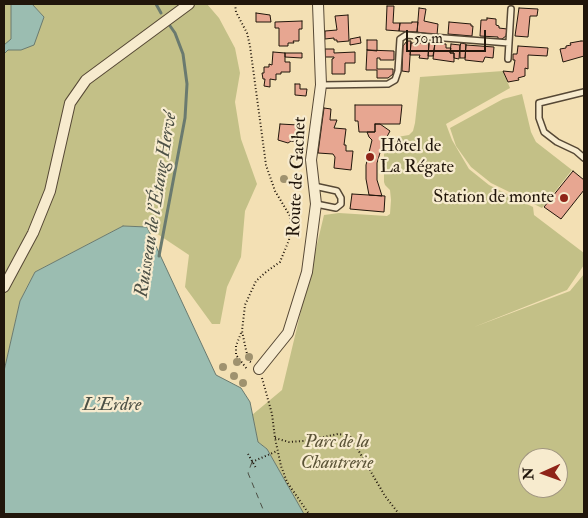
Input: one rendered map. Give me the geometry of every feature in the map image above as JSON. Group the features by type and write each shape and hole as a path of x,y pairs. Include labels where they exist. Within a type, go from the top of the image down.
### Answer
{"street":[{"path":"4,287 32,233 50,191 70,103 86,80 189,4"},
{"name":"Route de Gachet","path":"259,369 288,333 307,272 316,204 311,160 321,85 318,4"}],"lane":[{"path":"508,59 511,9"},
{"path":"321,85 388,84 395,80 398,71 400,39 406,35 509,43"},
{"path":"584,92 539,103 539,118 544,132 584,158"},
{"path":"314,186 337,191 342,201 336,208 316,204"}],"path":[{"path":"235,4 236,12 247,33 250,46 266,165 275,191 290,216 291,225 289,240 280,262 256,281 245,305 242,331 236,346 236,356 247,369"},
{"path":"242,331 249,361 259,369 267,392 274,438 287,482 309,514"},
{"path":"274,438 289,442 338,434 350,436 385,496 399,514"},
{"path":"252,462 277,450"},
{"path":"248,454 256,468"}],"green space":[{"path":"4,4 11,4 11,40 4,45"},
{"path":"32,4 207,4 219,18 235,48 240,73 235,102 241,139 257,184 245,211 241,257 227,287 220,324 212,324 185,287 189,255 147,227 123,226 35,272 20,301 4,371 4,54 8,50 21,50 44,17"},
{"name":"Parc de la Chantrerie","path":"503,71 510,88 446,124 452,140 469,169 489,185 533,207 534,215 584,253 584,265 567,290 474,327 570,291 584,274 584,514 304,514 267,449 258,442 252,415 282,390 324,215 339,213 387,216 390,214 390,190 384,182 384,154 390,145 391,138 409,135 413,131 420,77"},
{"path":"522,94 531,132 536,142 572,170 542,208 491,183 471,167 456,146 450,128 503,99"}],"water":[{"path":"11,4 32,4 44,17 34,45 21,50 8,50 4,54 4,45 11,39"},
{"name":"L'Erdre","path":"123,226 147,227 216,375 241,388 250,402 258,442 267,449 304,514 4,514 4,371 20,301 35,272"}],"building":[{"path":"387,6 394,6 393,23 400,23 399,31 386,30"},
{"path":"419,8 426,9 424,21 438,24 437,35 417,32"},
{"path":"519,8 538,9 537,16 530,16 528,37 515,36"},
{"path":"256,13 270,15 271,22 256,22"},
{"path":"348,15 349,41 337,42 334,38 325,39 325,31 337,30 335,16"},
{"path":"487,18 496,19 496,25 499,28 507,29 506,36 498,39 498,37 480,36 481,20 487,20"},
{"path":"302,21 302,29 299,29 299,41 288,43 288,46 279,46 279,28 275,28 275,22"},
{"path":"418,22 417,32 399,31 400,23"},
{"path":"449,22 471,24 473,26 472,36 448,34"},
{"path":"360,37 361,43 350,45 350,39"},
{"path":"367,40 377,40 377,51 367,50"},
{"path":"407,41 411,41 409,72 402,71 403,46"},
{"path":"584,41 584,56 563,62 560,49 571,45 570,43"},
{"path":"411,43 429,43 428,59 419,58 420,55 410,55"},
{"path":"429,43 435,43 433,56 428,56"},
{"path":"435,43 446,44 446,48 451,48 450,53 454,53 454,62 433,59"},
{"path":"461,43 466,44 465,58 460,58"},
{"path":"451,44 460,45 459,59 454,58 454,53 450,53"},
{"path":"466,45 494,47 493,58 485,57 483,62 465,60"},
{"path":"518,46 548,48 547,56 528,55 528,69 525,68 525,76 518,78 519,80 508,82 503,71 513,72 515,60 513,60 513,54 517,54"},
{"path":"325,49 334,49 334,53 355,52 355,63 345,63 345,74 332,74 332,59 334,57 325,57"},
{"path":"367,50 394,51 394,60 380,60 380,58 377,58 377,69 393,69 393,74 388,78 377,78 377,70 366,70"},
{"path":"273,52 285,53 285,62 290,62 290,72 276,74 276,80 270,79 270,87 264,86 265,79 263,79 262,73 264,73 264,67 269,67 269,64 272,65"},
{"path":"285,53 302,53 302,58 285,57"},
{"path":"295,84 300,84 300,89 307,89 306,96 295,95"},
{"path":"355,105 402,105 400,124 375,124 375,132 359,132 358,121 355,121"},
{"path":"324,108 331,109 330,120 337,120 334,128 346,129 344,145 346,145 346,151 353,151 351,170 334,168 335,157 333,154 318,153"},
{"path":"280,124 298,125 297,142 291,141 288,143 278,140"},
{"path":"375,124 380,124 390,131 382,146 377,163 377,180 382,196 369,195 366,179 366,165 372,140 367,132 375,132"},
{"name":"Station de monte","path":"573,171 584,180 584,190 561,219 544,207"},
{"path":"352,194 385,196 384,212 350,209"}],"waterway":[{"name":"Ruisseau de l'Étang Hervé","path":"156,4 161,13"},
{"name":"Ruisseau de l'Étang Hervé","path":"159,256 185,118 187,84 183,54 175,33 168,23"}],"ferry route":[{"path":"252,462 248,473 265,514"}],"place":[{"name":"Hôtel de La Régate","path":"370,157"},
{"name":"Station de monte","path":"564,198"}]}
